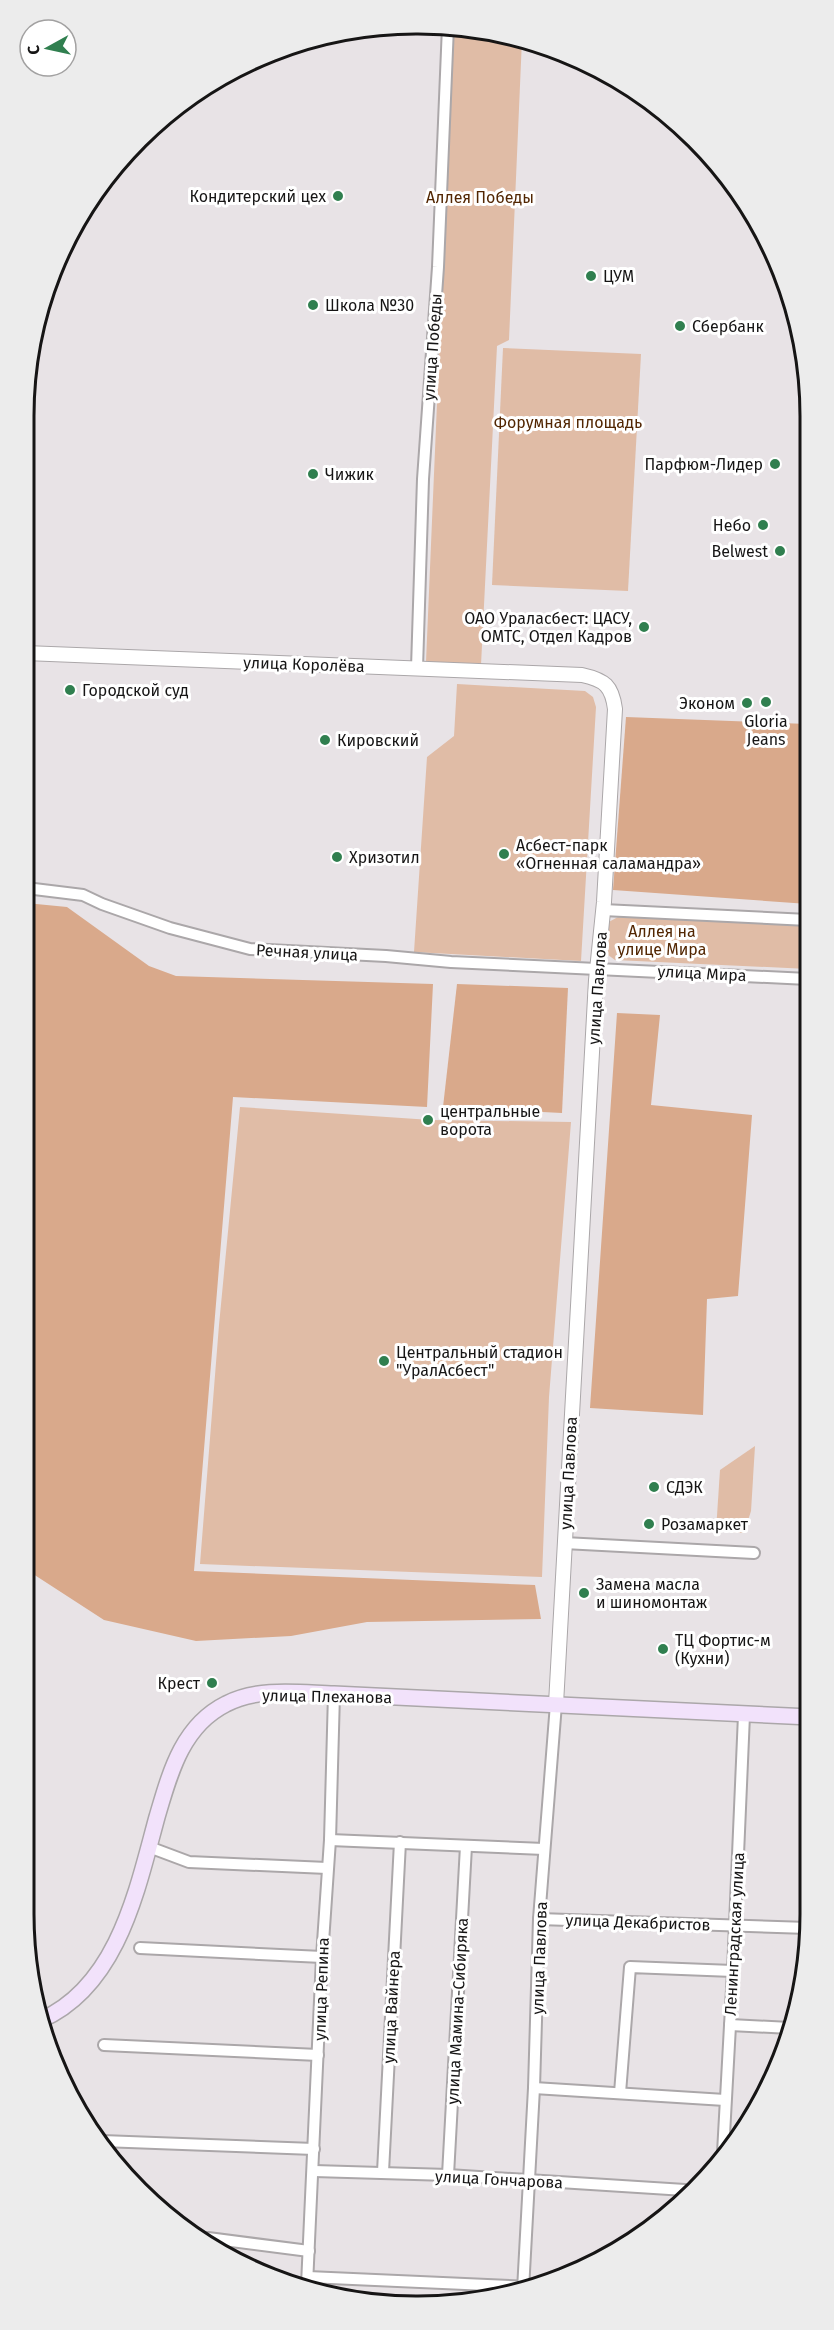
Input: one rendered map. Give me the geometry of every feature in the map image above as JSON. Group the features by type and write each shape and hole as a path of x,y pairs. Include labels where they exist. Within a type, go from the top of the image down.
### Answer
{"main road":[{"name":"улица Плеханова","path":"49,2015 71,2002 98,1973 115,1945 124,1924 177,1755 196,1727 213,1711 228,1702 261,1694 334,1694 800,1717"}],"street":[{"name":"улица Победы","path":"417,668 423,478 438,267 448,36"},
{"name":"улица Королёва","path":"34,653 582,675"},
{"name":"улица Павлова","path":"526,2279 539,1919 556,1704 597,968 603,910 615,709 613,694 606,684 597,678 582,675"},
{"name":"Речная улица","path":"34,889 83,895 170,928 250,949 380,955 451,962 597,968"},
{"path":"603,910 800,920"},
{"name":"улица Мира","path":"597,968 800,979"},
{"path":"564,1543 753,1553"},
{"name":"улица Репина","path":"308,2279 322,1957 330,1840 334,1694"},
{"name":"Ленинградская улица","path":"723,2141 744,1715"},
{"path":"330,1840 544,1849"},
{"name":"улица Вайнера","path":"382,2172 400,1842"},
{"name":"улица Мамина-Сибиряка","path":"448,2175 466,1846"},
{"path":"149,1847 173,1858 189,1862 327,1868"},
{"name":"улица Декабристов","path":"539,1919 799,1928"},
{"path":"140,1948 322,1957"},
{"path":"620,2093 630,1966 733,1971"},
{"path":"730,2025 781,2028"},
{"path":"104,2045 318,2055"},
{"path":"534,2088 725,2100"},
{"path":"110,2141 314,2149"},
{"name":"улица Гончарова","path":"314,2171 448,2175 680,2190"},
{"path":"218,2239 309,2251"},
{"path":"315,2281 496,2287"}],"green space":[{"name":"Аллея Победы","path":"453,36 492,42 522,50 509,340 497,346 481,665 426,662"},
{"name":"Форумная площадь","path":"503,348 641,354 628,591 492,585"},
{"name":"Асбест-парк «Огненная саламандра»","path":"457,684 585,691 593,697 596,707 581,961 414,952 427,757 454,736"},
{"name":"Аллея на улице Мира","path":"618,917 800,926 800,969 615,960 604,952 605,924"},
{"name":"Центральный стадион \"УралАсбест\"","path":"240,1107 431,1120 571,1122 549,1397 542,1577 200,1564 219,1325"},
{"path":"755,1446 751,1511 744,1533 716,1531 720,1470"}],"shaded area":[{"path":"626,717 800,724 800,903 613,890"},
{"path":"34,904 67,907 149,966 176,976 433,984 427,1107 233,1097 194,1571 535,1585 541,1619 367,1622 291,1636 196,1641 104,1620 34,1575"},
{"path":"457,984 568,988 562,1113 443,1107"},
{"path":"617,1013 660,1015 651,1105 752,1115 738,1296 707,1299 703,1415 590,1408"}],"place":[{"name":"Кондитерский цех","path":"338,196"},
{"name":"ЦУМ","path":"591,276"},
{"name":"Школа №30","path":"313,305"},
{"name":"Сбербанк","path":"680,326"},
{"name":"Парфюм-Лидер","path":"775,464"},
{"name":"Чижик","path":"313,474"},
{"name":"Небо","path":"763,525"},
{"name":"Belwest","path":"780,551"},
{"name":"ОАО Ураласбест: ЦАСУ, ОМТС, Отдел Кадров","path":"644,627"},
{"name":"Городской суд","path":"70,690"},
{"name":"Gloria Jeans","path":"766,702"},
{"name":"Эконом","path":"747,703"},
{"name":"Кировский","path":"325,740"},
{"name":"Асбест-парк «Огненная саламандра»","path":"504,854"},
{"name":"Хризотил","path":"337,857"},
{"name":"центральные ворота","path":"428,1120"},
{"name":"Центральный стадион \"УралАсбест\"","path":"384,1361"},
{"name":"СДЭК","path":"654,1487"},
{"name":"Розамаркет","path":"649,1524"},
{"name":"Замена масла и шиномонтаж","path":"584,1593"},
{"name":"ТЦ Фортис-м (Кухни)","path":"663,1649"},
{"name":"Крест","path":"212,1683"}]}
